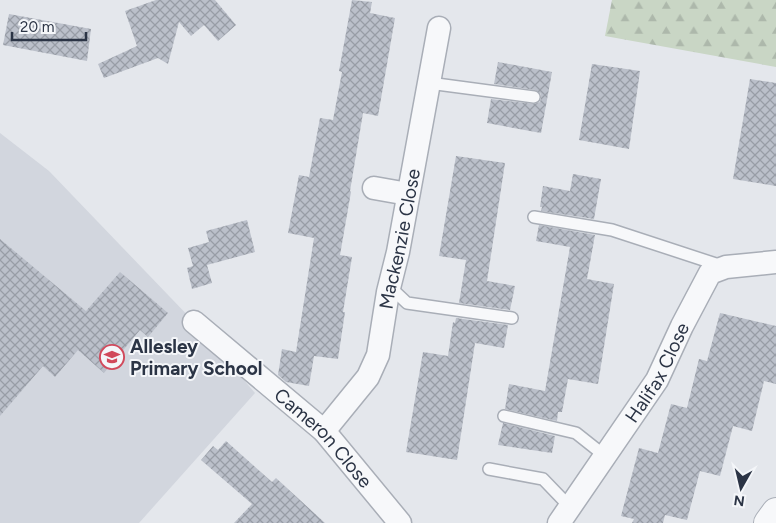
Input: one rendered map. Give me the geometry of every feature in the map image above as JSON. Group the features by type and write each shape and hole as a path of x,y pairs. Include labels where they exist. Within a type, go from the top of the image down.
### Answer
{"street":[{"name":"Mackenzie Close","path":"324,431 368,377 378,355 389,286 398,252 439,28"},
{"path":"374,188 408,194"},
{"name":"Halifax Close","path":"564,515 657,380 710,273 726,267 776,262"},
{"name":"Cameron Close","path":"194,322 324,431 400,523"},
{"path":"768,523 776,512"}],"lane":[{"path":"429,83 534,97"},
{"path":"534,217 612,230 726,267"},
{"path":"389,286 407,303 512,318"},
{"path":"504,416 576,433 606,456"},
{"path":"488,469 543,479 564,515"}],"shaded area":[{"name":"Allesley Primary School","path":"0,133 49,171 194,322 255,393 139,523 0,523"}],"green space":[{"path":"612,0 776,0 776,67 605,36"}],"building":[{"path":"156,0 215,0 236,25 218,41 204,25 191,36 179,22 168,64 158,58 104,78 98,64 137,46 125,11"},
{"path":"352,0 372,2 370,13 395,18 378,116 363,113 340,255 352,257 338,359 314,356 309,386 286,382 278,375 282,349 296,352 314,238 288,233 299,175 309,177 320,118 333,120 342,72 339,71"},
{"path":"9,14 91,29 87,61 3,45"},
{"path":"498,62 552,72 541,133 487,123 491,99 534,104 540,102 541,98 541,94 535,90 494,84"},
{"path":"592,64 640,71 629,149 579,140"},
{"path":"750,79 776,83 776,186 733,179"},
{"path":"456,156 505,163 487,281 515,286 510,310 459,303 466,260 439,256"},
{"path":"573,174 601,179 594,219 541,211 543,186 570,191"},
{"path":"247,220 255,252 207,265 212,283 192,289 187,268 193,266 188,248 209,242 206,231"},
{"path":"539,225 595,235 587,279 614,284 598,384 568,379 562,412 558,412 557,421 505,409 509,384 545,391 570,247 536,241"},
{"path":"0,239 86,311 120,272 168,313 148,337 140,330 104,373 78,350 55,377 43,366 0,416"},
{"path":"720,313 776,326 776,384 764,381 752,431 733,426 720,476 700,471 687,520 665,515 663,523 632,523 634,519 621,516 639,448 658,453 671,404 687,408 699,359 707,361"},
{"path":"456,318 508,325 504,348 475,343 457,460 406,452 423,352 448,356 453,322 455,323"},
{"path":"503,423 555,436 552,453 498,445"},
{"path":"226,441 272,482 276,478 325,523 234,523 252,504 201,460 213,446 218,450"}],"place":[{"name":"Allesley Primary School","path":"112,357"}]}
